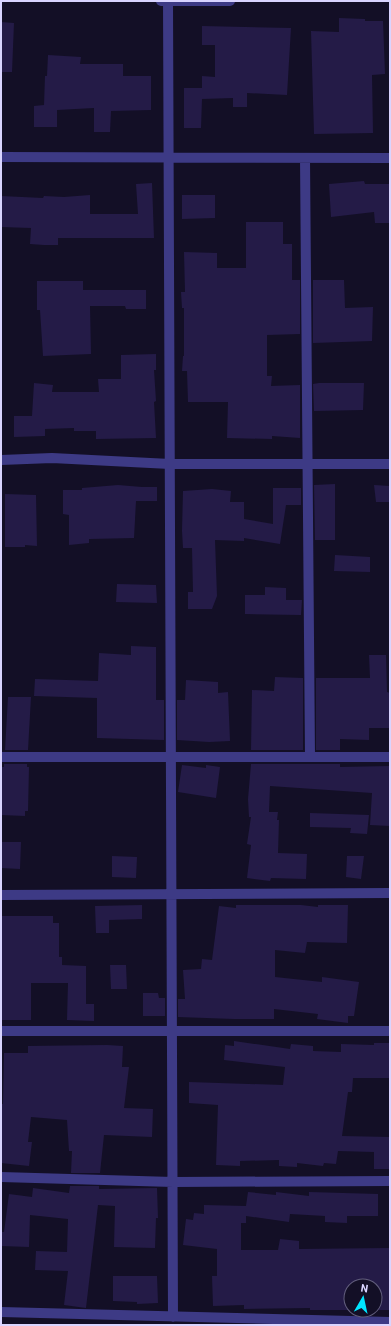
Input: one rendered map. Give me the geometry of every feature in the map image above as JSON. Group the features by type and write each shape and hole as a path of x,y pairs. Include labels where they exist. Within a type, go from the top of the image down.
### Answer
{"street":[{"path":"161,1 230,1"},
{"path":"168,1 173,1317"},
{"path":"1,157 390,158"},
{"path":"305,158 310,756"},
{"path":"1,460 52,458 170,464 390,464"},
{"path":"1,757 390,757"},
{"path":"1,895 390,893"},
{"path":"1,1031 390,1031"},
{"path":"1,1177 173,1182 390,1181"},
{"path":"1,1312 390,1322"}],"building":[{"path":"339,18 365,19 365,21 383,21 385,74 372,75 373,133 314,134 311,31 339,32"},
{"path":"1,22 14,23 12,72 1,72"},
{"path":"202,26 291,28 287,95 247,93 247,107 233,107 233,98 202,99 201,128 184,128 184,88 202,88 202,76 215,77 215,45 202,45"},
{"path":"48,55 81,57 80,64 123,64 123,76 151,76 151,110 111,111 110,132 94,132 94,108 57,110 57,127 34,127 34,106 44,105 45,76 47,76"},
{"path":"364,181 365,184 390,184 389,223 375,223 374,212 331,217 329,184"},
{"path":"152,183 154,238 58,238 58,245 30,244 31,228 1,227 1,196 43,198 44,196 64,197 90,195 90,214 138,214 136,184"},
{"path":"182,195 215,195 215,218 182,219"},
{"path":"246,222 283,222 283,244 292,244 292,280 300,280 300,334 267,335 267,376 272,376 271,386 300,385 300,438 272,436 272,439 227,438 228,402 188,402 187,371 182,371 184,356 184,308 182,308 181,292 185,292 184,252 217,253 217,268 246,268"},
{"path":"313,280 344,280 345,308 373,307 372,341 313,343"},
{"path":"37,281 83,281 83,290 146,290 146,309 126,309 125,306 90,306 91,354 43,356 40,310 37,310"},
{"path":"156,354 156,370 154,370 156,401 154,402 156,438 96,439 96,431 74,431 74,428 45,429 45,436 14,437 14,416 32,416 34,383 53,385 52,392 99,392 98,379 121,379 121,355"},
{"path":"364,383 363,410 314,411 313,384"},
{"path":"335,484 335,540 315,540 314,485"},
{"path":"118,485 157,487 157,501 136,501 134,538 89,539 89,543 69,545 69,515 63,514 63,490 82,490 82,488"},
{"path":"374,485 390,486 390,502 376,502"},
{"path":"273,488 301,488 301,505 286,505 280,544 244,538 244,541 215,540 217,596 212,609 188,609 188,592 193,592 192,548 183,548 183,491 212,489 231,491 230,502 244,502 244,519 273,524"},
{"path":"5,494 36,495 37,546 25,545 25,547 5,547"},
{"path":"335,555 370,557 370,572 334,571"},
{"path":"117,584 156,585 157,603 116,602"},
{"path":"265,587 286,588 286,600 302,600 301,615 245,614 245,595 265,595"},
{"path":"131,646 156,647 156,700 164,700 164,740 97,738 97,698 34,696 35,679 98,681 99,653 131,655"},
{"path":"369,655 386,655 387,692 390,693 390,728 369,728 369,740 340,739 340,750 316,750 316,678 370,678"},
{"path":"275,677 303,678 303,750 251,750 252,690 274,691"},
{"path":"186,680 218,682 218,693 228,692 230,741 209,742 177,740 177,700 185,700"},
{"path":"8,697 31,697 28,750 5,750"},
{"path":"4,764 27,764 27,767 29,767 28,811 25,811 25,816 1,815 1,767 4,767"},
{"path":"251,764 340,764 340,767 390,766 390,826 370,825 372,793 270,786 269,812 278,812 277,820 279,820 278,853 307,854 306,879 271,878 270,881 247,878 251,845 247,844 251,817 249,817 248,799"},
{"path":"182,765 206,768 206,765 220,767 216,798 178,792"},
{"path":"310,813 369,815 367,834 350,833 351,828 310,827"},
{"path":"1,842 21,842 20,869 1,868"},
{"path":"112,856 137,857 136,878 112,877"},
{"path":"347,856 364,856 361,879 346,877"},
{"path":"142,905 142,919 109,920 109,933 96,933 95,906"},
{"path":"236,905 301,905 318,907 318,905 348,905 347,943 307,942 305,953 275,950 275,977 322,982 322,977 359,982 354,1016 348,1016 348,1023 317,1019 318,1014 274,1009 274,1019 178,1017 178,999 185,999 183,970 201,969 202,959 212,960 219,906 236,908"},
{"path":"1,916 53,916 53,923 59,923 59,957 62,957 62,965 86,966 86,1004 94,1004 94,1021 67,1020 68,983 31,983 31,1020 1,1020"},
{"path":"110,965 126,965 127,989 111,989"},
{"path":"143,993 158,993 159,998 165,998 165,1016 143,1016"},
{"path":"234,1041 290,1049 291,1044 313,1046 313,1051 341,1052 341,1044 374,1045 374,1043 390,1043 390,1078 353,1078 352,1092 348,1092 342,1136 390,1137 390,1169 374,1169 374,1152 338,1151 336,1164 324,1163 323,1166 297,1163 297,1167 279,1166 279,1160 240,1161 240,1166 216,1165 218,1105 189,1103 189,1082 283,1085 285,1067 224,1060 225,1045 234,1046"},
{"path":"28,1046 123,1046 122,1067 129,1067 124,1108 153,1109 152,1137 104,1135 100,1173 71,1173 72,1151 69,1151 67,1120 31,1117 28,1142 32,1142 29,1166 1,1163 1,1104 3,1104 4,1053 28,1053"},
{"path":"70,1186 99,1186 99,1189 157,1188 158,1218 156,1218 155,1248 114,1247 115,1206 98,1205 86,1308 64,1305 68,1271 35,1270 36,1251 67,1252 68,1219 30,1215 29,1247 1,1246 1,1232 4,1232 9,1194 32,1197 33,1188 69,1193"},
{"path":"248,1192 276,1195 276,1192 309,1196 309,1192 378,1194 378,1216 347,1216 347,1223 325,1222 325,1216 290,1214 289,1222 246,1216 246,1223 241,1223 241,1250 278,1250 280,1239 299,1241 299,1249 390,1248 390,1310 383,1310 383,1278 343,1278 343,1310 310,1310 310,1308 244,1309 244,1305 213,1306 212,1276 217,1276 217,1249 183,1245 186,1219 193,1220 194,1213 204,1214 204,1205 246,1206"},
{"path":"113,1276 157,1276 158,1303 137,1304 137,1302 113,1301"}]}
